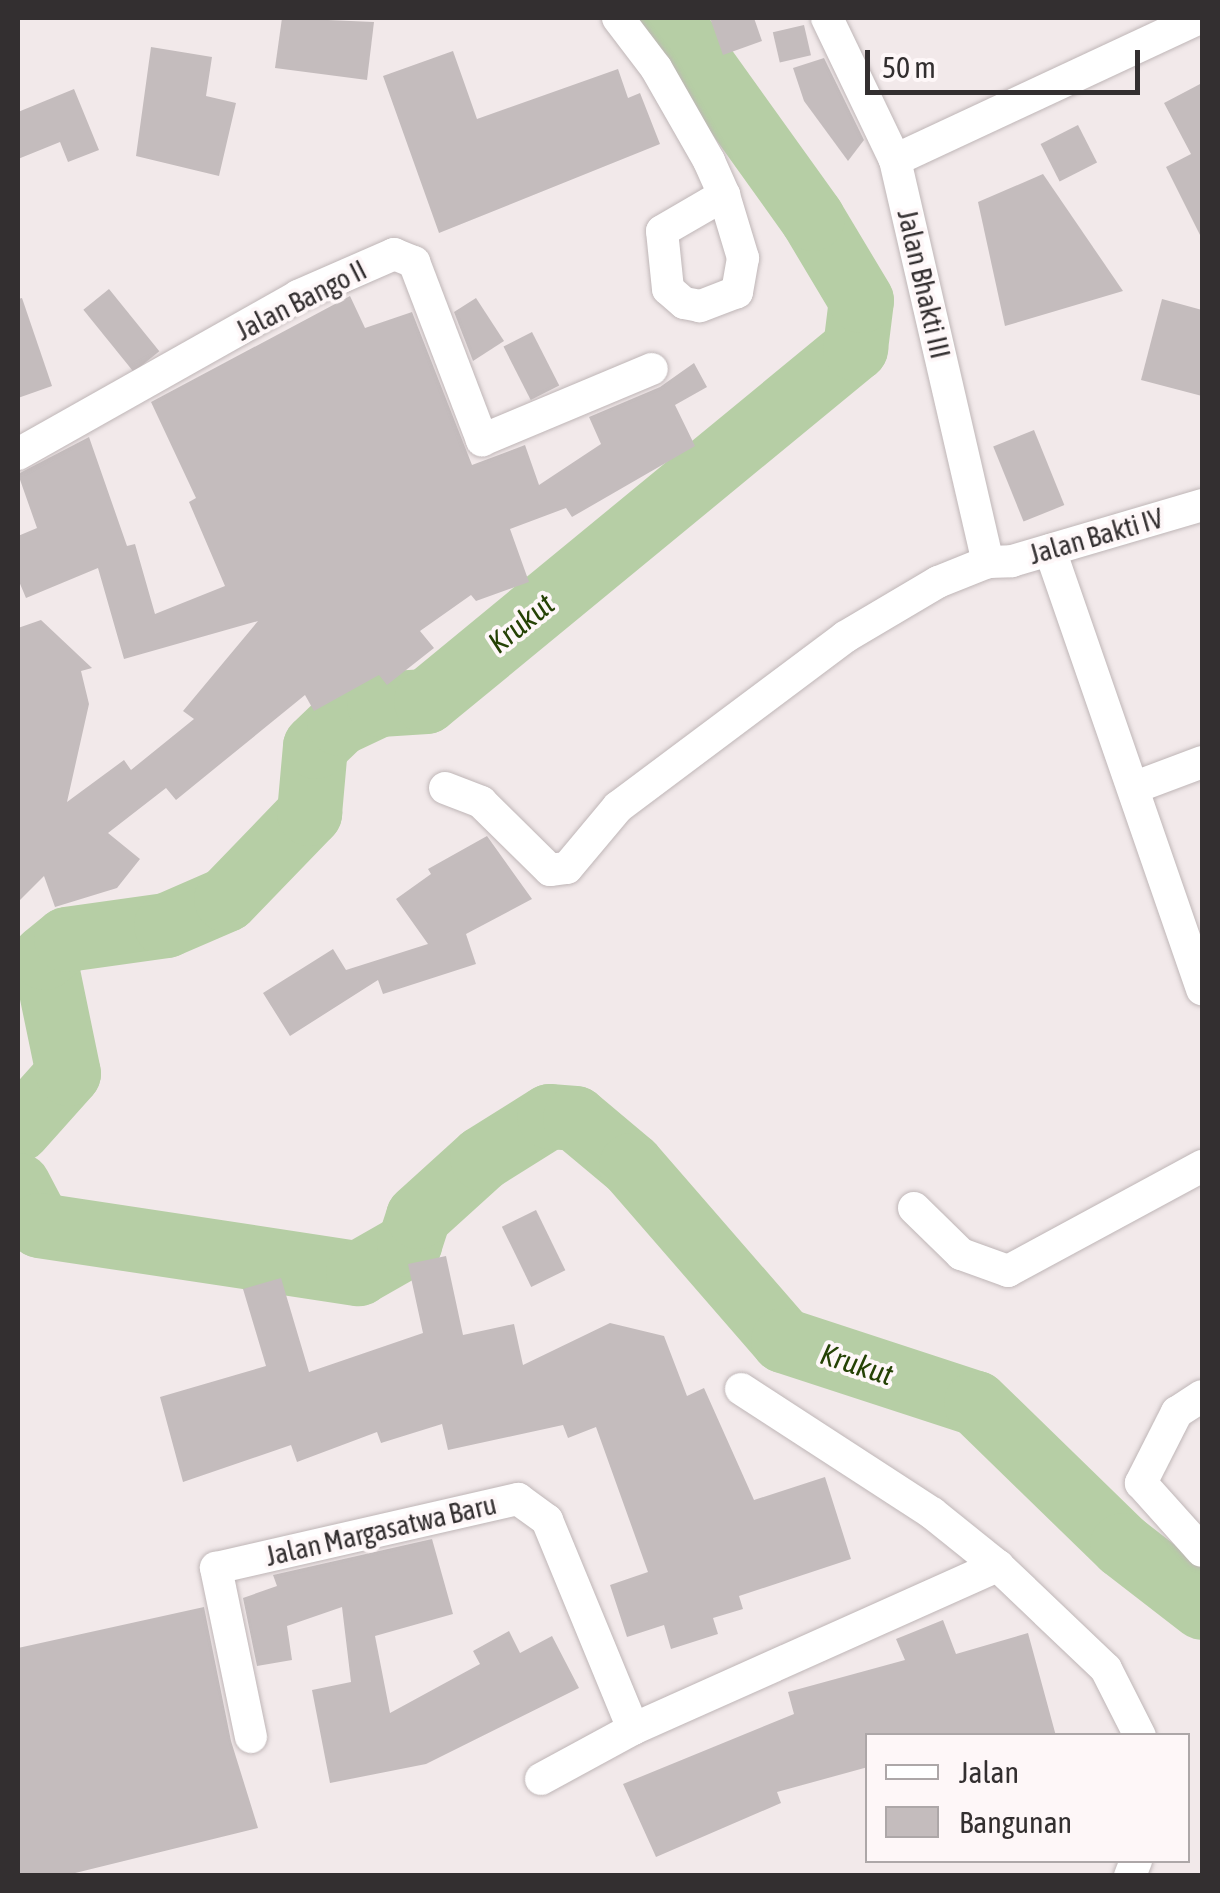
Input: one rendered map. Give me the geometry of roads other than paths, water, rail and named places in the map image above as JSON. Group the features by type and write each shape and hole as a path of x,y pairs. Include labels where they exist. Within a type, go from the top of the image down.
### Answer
{"street":[{"path":"618,18 656,68 724,195"},
{"name":"Jalan Bhakti III","path":"827,18 895,160 988,562"},
{"path":"895,160 1200,18"},
{"name":"Jalan Bango II","path":"18,454 298,296 394,254 414,262 482,440 652,368"},
{"name":"Jalan Bakti IV","path":"445,788 481,802 550,870 567,868 618,808 845,637 938,582 988,562 1050,550 1202,505"},
{"path":"1050,550 1202,989"},
{"path":"1133,788 1202,762"},
{"path":"914,1208 962,1254 1008,1271 1202,1166"},
{"path":"741,1389 932,1514 998,1566 1106,1669 1138,1733"},
{"path":"1202,1396 1177,1412 1141,1483 1202,1551"},
{"name":"Jalan Margasatwa Baru","path":"251,1738 216,1568 518,1499 547,1520 633,1728"},
{"path":"541,1779 633,1728 998,1566"}],"waterway":[{"name":"Krukut","path":"18,1129 68,1073 44,957 66,939 166,925 226,899 309,813 315,746 339,723 379,704 426,701 855,348 861,300 812,218 669,18"},
{"name":"Krukut","path":"18,1185 39,1225 358,1273 409,1244 418,1216 482,1158 549,1116 575,1118 631,1165 783,1340 976,1403 1122,1545 1202,1607"}]}
